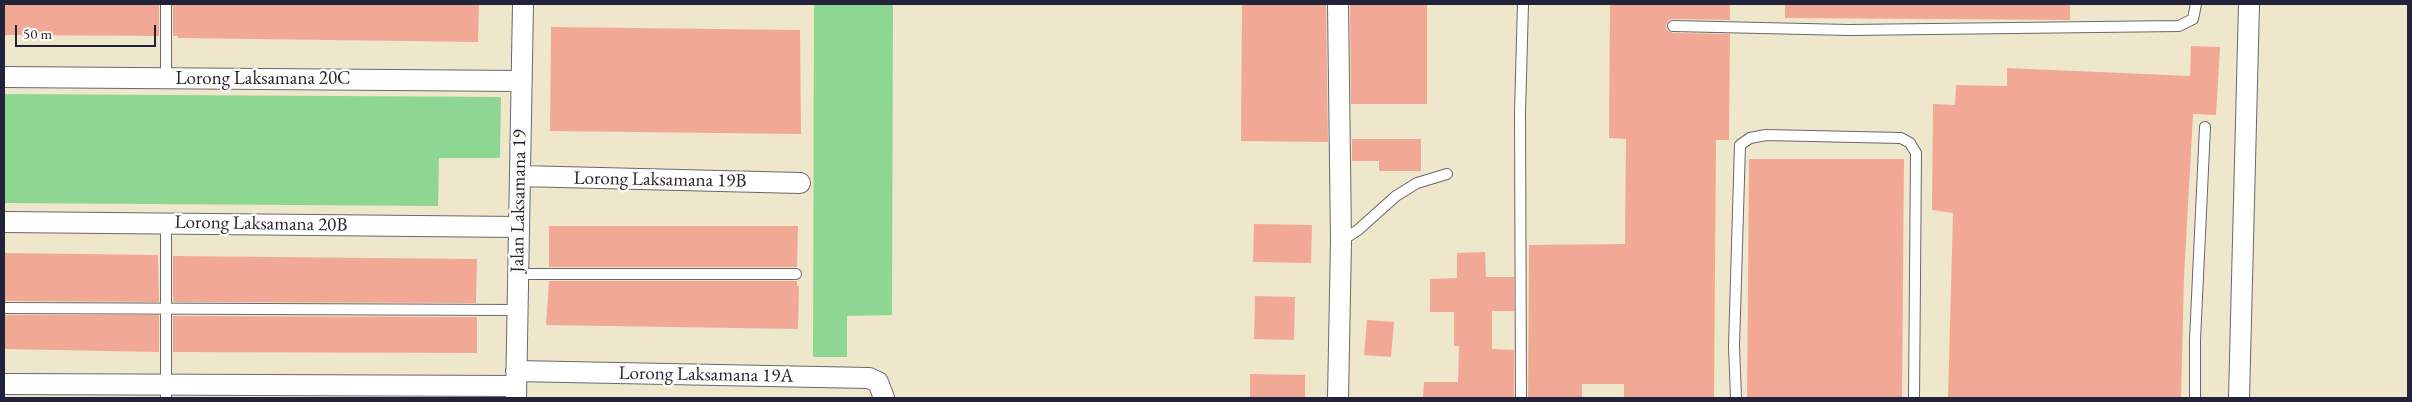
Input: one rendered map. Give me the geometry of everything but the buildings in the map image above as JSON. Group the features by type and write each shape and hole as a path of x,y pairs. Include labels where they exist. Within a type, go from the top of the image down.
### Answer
{"street":[{"name":"Jalan Laksamana 19","path":"516,385 523,4"},
{"path":"1338,4 1341,241 1338,398"},
{"path":"2239,398 2249,4"},
{"name":"Lorong Laksamana 20C","path":"4,77 522,81"},
{"name":"Lorong Laksamana 19B","path":"520,176 800,183"},
{"name":"Lorong Laksamana 20B","path":"4,222 519,227"},
{"name":"Lorong Laksamana 19A","path":"4,384 166,392 869,378 878,382 884,398"}],"lane":[{"path":"166,4 166,78"},
{"path":"1521,398 1520,112 1523,4"},
{"path":"1673,26 1849,30 2179,26 2194,19 2196,4"},
{"path":"2195,398 2195,340 2205,127"},
{"path":"1736,398 1734,346 1740,144 1750,138 1766,135 1901,138 1910,143 1916,153 1914,398"},
{"path":"1341,241 1358,230 1396,196 1416,183 1447,174"},
{"path":"166,223 166,392"},
{"path":"518,274 796,274"},
{"path":"4,308 518,310"}],"green space":[{"path":"893,4 892,315 847,316 847,357 813,357 814,5"},
{"path":"4,94 501,97 500,158 439,158 438,206 4,203"}]}
